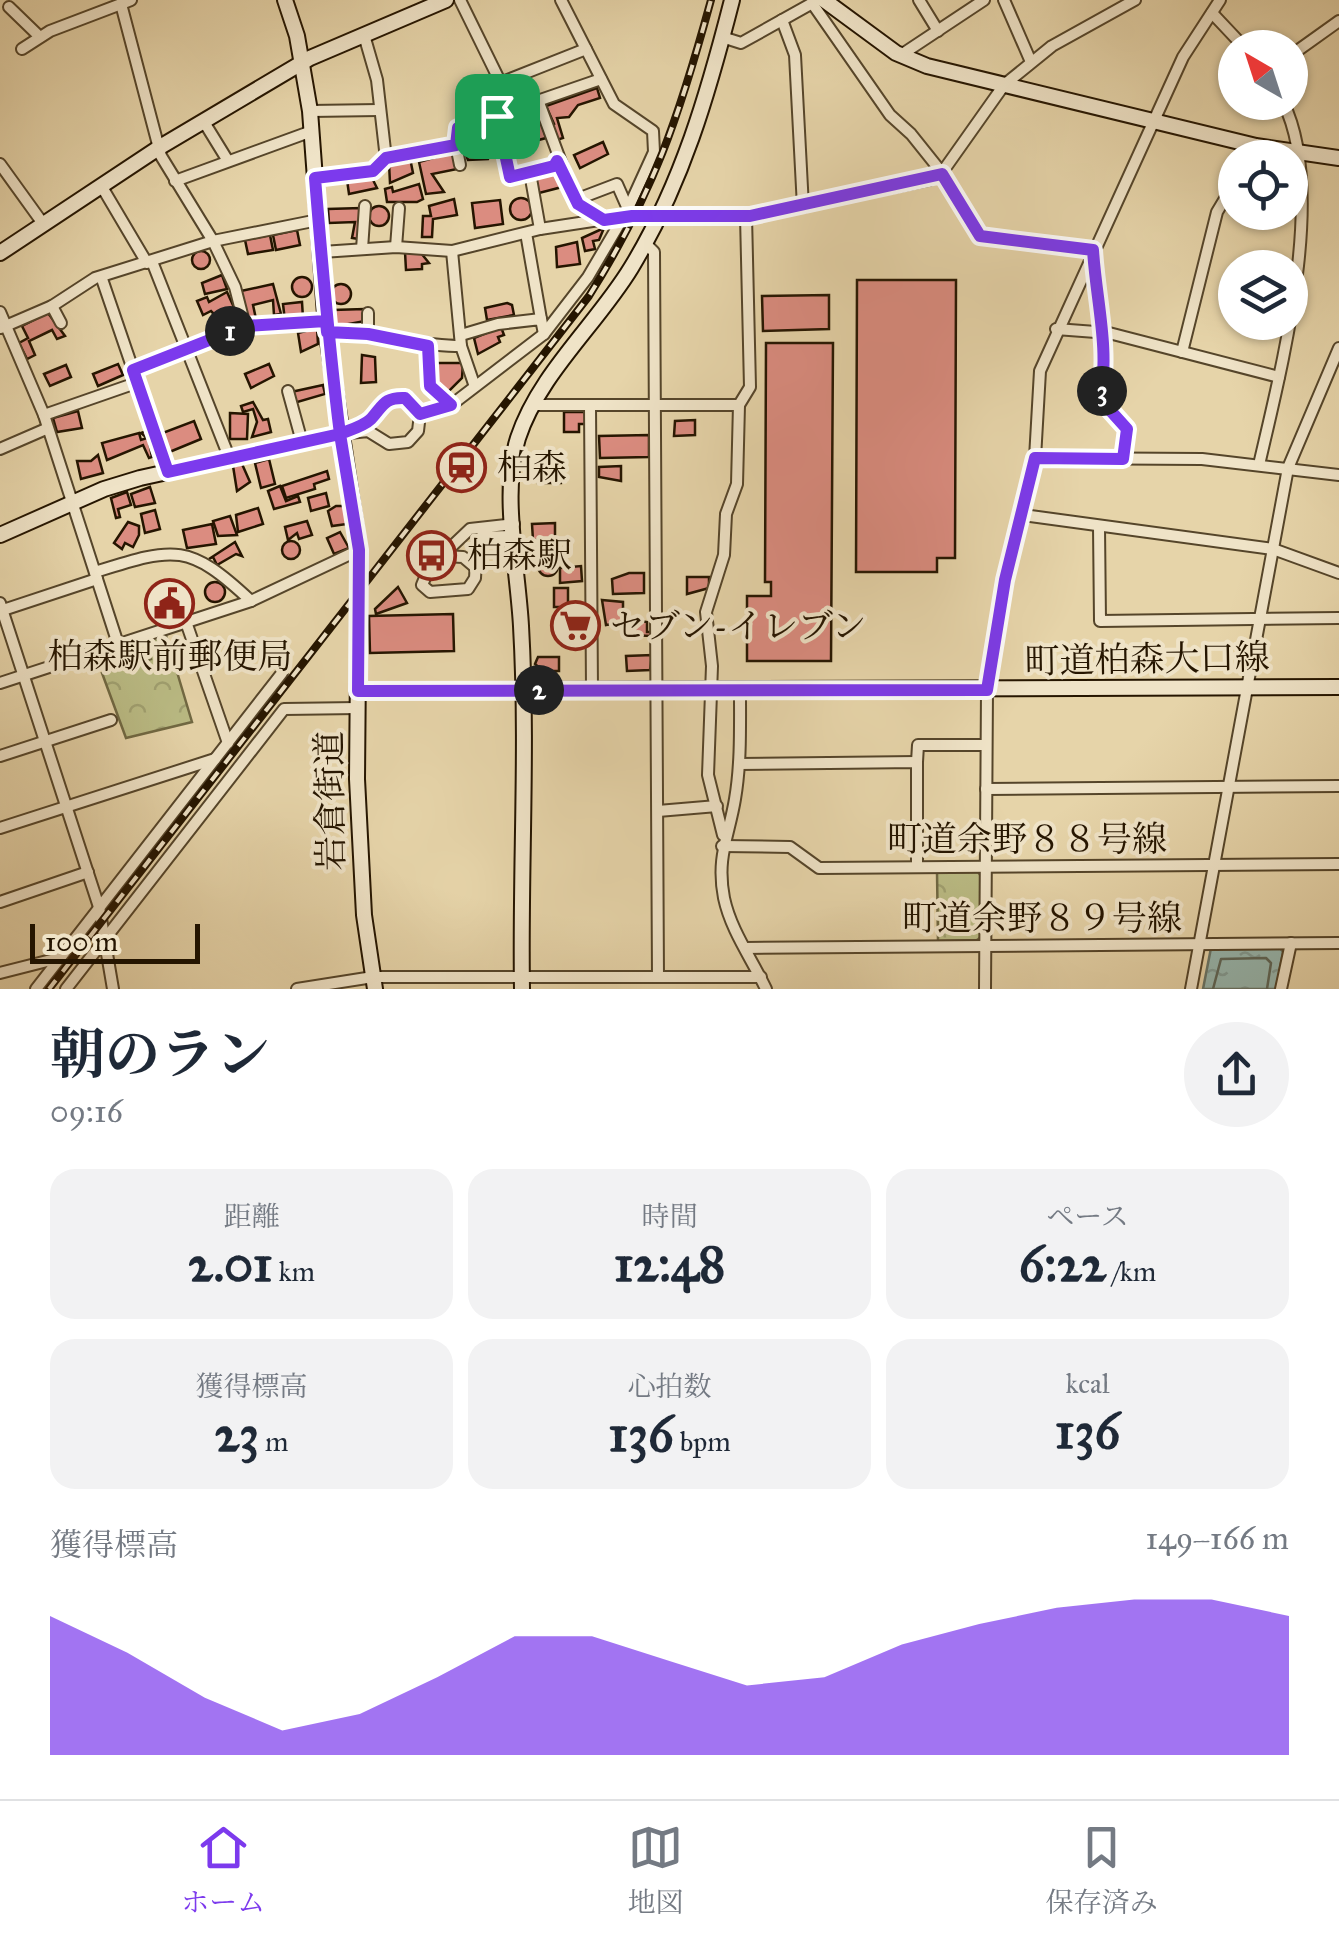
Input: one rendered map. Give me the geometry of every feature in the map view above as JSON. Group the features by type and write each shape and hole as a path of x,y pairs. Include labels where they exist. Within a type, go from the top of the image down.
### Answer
{"street":[{"path":"285,0 303,63 310,111 326,327 340,434"},
{"path":"0,253 160,147 303,63 424,5 446,0"},
{"path":"460,0 514,110"},
{"path":"420,414 451,405 544,334 588,277 626,213 657,139 650,127 614,104 560,0"},
{"path":"522,983 522,690 514,530 516,450 534,405 646,243 659,216 697,126 732,0"},
{"path":"919,0 938,31"},
{"path":"900,55 984,0"},
{"path":"1004,0 1031,62"},
{"path":"322,252 396,247 452,250 626,213 748,216 942,174 1004,85 1031,62 1135,0"},
{"path":"986,989 987,690 1005,580 1035,458 1040,371 1183,57 1220,0"},
{"path":"722,37 741,43 818,1"},
{"path":"818,1 900,55 1218,141"},
{"path":"818,1 890,115 912,134 942,174 980,236 1093,250"},
{"path":"22,49 40,37 126,2 160,147 175,180 214,241 235,287 245,326"},
{"path":"9,7 40,37"},
{"path":"1212,13 1229,30"},
{"path":"782,20 795,55 802,207"},
{"path":"1308,43 1339,21"},
{"path":"364,35 377,80 386,158"},
{"path":"500,83 586,49"},
{"path":"460,164 458,128 601,79"},
{"path":"538,100 557,161 575,200 604,220"},
{"path":"310,111 379,110"},
{"path":"497,116 510,177 554,166 557,161"},
{"path":"204,122 228,161"},
{"path":"175,180 312,131"},
{"path":"315,178 373,171 386,158 456,145"},
{"path":"1308,156 1339,158"},
{"path":"0,164 44,225"},
{"path":"530,173 540,229"},
{"path":"575,200 617,184 626,213"},
{"path":"102,187 150,263 229,458"},
{"path":"362,249 365,206"},
{"path":"396,247 400,208"},
{"path":"1182,352 1218,210"},
{"path":"748,216 750,387 740,405 737,484 726,514 724,555 706,612 713,691 708,775 723,840 724,897 766,989"},
{"path":"2,328 102,279 214,241 318,220"},
{"path":"1259,464 1291,321 1300,230"},
{"path":"526,232 544,334"},
{"path":"646,243 654,252 658,976"},
{"path":"452,250 461,341 474,384"},
{"path":"1093,250 1105,374 1100,399 1127,429 1123,459"},
{"path":"102,279 168,472"},
{"path":"52,306 61,323"},
{"path":"0,312 2,328 44,415 118,644"},
{"path":"368,313 368,334"},
{"path":"133,370 245,326 326,327 428,346 461,341 498,324 541,319"},
{"path":"1056,329 1102,334 1279,377"},
{"path":"428,346 430,386 451,405"},
{"path":"1191,989 1288,468 1339,348"},
{"path":"44,415 136,383"},
{"path":"288,391 302,442"},
{"path":"0,535 104,489 229,458 368,431 389,444 401,445 418,431 420,414 405,398 392,398 368,422 340,434"},
{"path":"534,405 740,405"},
{"path":"590,406 592,690"},
{"path":"0,449 46,429"},
{"name":"岩倉街道","path":"340,434 359,550 358,708 364,916 374,983"},
{"path":"1035,458 1259,464 1339,476"},
{"path":"1023,515 1273,549 1338,569"},
{"path":"1100,527 1100,621 1339,618"},
{"path":"470,529 514,530 481,537 477,542 476,569 468,589 430,592 422,579 470,529"},
{"path":"0,683 251,602 359,550"},
{"path":"112,989 99,908 1,608 177,552 202,560 251,602"},
{"path":"442,556 463,556 476,569"},
{"path":"186,622 228,743"},
{"path":"36,989 282,674"},
{"name":"町道柏森大口線","path":"522,690 1339,687"},
{"path":"358,691 522,690"},
{"path":"723,840 734,804 739,764 740,691"},
{"path":"66,989 284,709 358,708"},
{"path":"0,756 111,720"},
{"path":"916,867 918,745 986,745"},
{"path":"0,828 216,758"},
{"path":"739,764 916,762"},
{"path":"986,790 1339,786"},
{"path":"658,811 716,806"},
{"name":"町道余野８８号線","path":"723,840 790,847 819,868 1339,864"},
{"path":"0,902 88,872"},
{"name":"町道余野８９号線","path":"746,948 1339,942"},
{"path":"1282,989 1290,943"},
{"path":"0,973 60,958"},
{"path":"297,989 374,983 761,977"}],"green space":[{"path":"165,632 192,722 126,738 102,673 151,659 148,638"},
{"path":"937,872 978,872 981,876 981,937 977,940 938,941"}],"water":[{"path":"1211,948 1280,948 1283,952 1276,989 1203,989"}],"building":[{"path":"597,88 600,98 578,105 569,117 557,118 563,138 554,141 550,126 554,124 546,106"},
{"path":"524,121 541,121 546,138 512,147 507,130"},
{"path":"496,134 500,149 491,151 488,159 468,160 462,145"},
{"path":"603,142 608,154 580,168 574,155"},
{"path":"454,152 457,169 432,174 444,192 426,194 419,162"},
{"path":"410,158 413,173 390,183 389,163"},
{"path":"558,173 562,187 539,193 535,179"},
{"path":"371,176 377,188 349,194 347,180"},
{"path":"419,184 423,199 387,202 385,189 392,187 393,192"},
{"path":"521,198 529,201 529,217 521,220 513,217 510,209 513,201"},
{"path":"454,199 457,215 433,219 432,237 422,237 423,216 431,216 429,206"},
{"path":"500,200 503,224 475,228 472,203"},
{"path":"375,206 383,206 389,216 383,226 375,226 369,220 369,212"},
{"path":"361,208 359,239 352,238 355,222 329,223 328,209"},
{"path":"604,228 599,240 593,241 595,249 585,251 582,238"},
{"path":"297,230 300,245 276,250 273,235"},
{"path":"270,235 273,250 248,254 245,240"},
{"path":"577,242 580,264 557,267 556,247"},
{"path":"201,251 210,260 201,269 192,260"},
{"path":"405,252 421,253 429,263 422,264 422,269 406,270"},
{"path":"222,275 227,289 205,294 202,283"},
{"path":"302,277 312,287 302,297 292,287"},
{"path":"857,280 956,280 955,558 937,558 937,572 856,572"},
{"path":"273,284 281,314 274,315 273,300 253,305 256,319 247,320 241,291"},
{"path":"341,284 351,294 341,304 331,294"},
{"path":"227,292 237,314 221,321 211,311 203,315 197,301 207,297 209,302"},
{"path":"829,295 829,329 763,331 762,296"},
{"path":"302,302 303,318 285,321 283,304"},
{"path":"512,305 514,315 487,320 485,308"},
{"path":"364,309 365,321 333,327 333,310"},
{"path":"48,313 65,336 57,339 52,330 29,341 35,355 27,359 19,343 28,338 22,326"},
{"path":"501,327 504,335 498,337 500,342 478,354 474,338"},
{"path":"317,328 318,344 301,352 298,333"},
{"path":"766,343 833,343 831,661 747,661 747,596 771,596 771,582 765,582"},
{"path":"362,355 375,357 376,382 361,383"},
{"path":"437,363 463,363 462,378 447,393 437,382"},
{"path":"118,364 123,375 98,386 93,374"},
{"path":"269,364 274,376 251,388 245,374"},
{"path":"66,365 71,377 50,386 44,374"},
{"path":"323,385 325,394 294,403 291,392"},
{"path":"253,402 263,420 268,419 271,432 252,437 257,422 253,409 243,412 241,406"},
{"path":"78,411 82,428 57,432 53,418"},
{"path":"564,412 586,412 587,424 579,424 579,432 564,432"},
{"path":"230,413 248,414 247,439 230,439"},
{"path":"695,420 695,435 674,436 675,421"},
{"path":"194,421 201,439 167,453 160,434"},
{"path":"147,431 152,457 143,445 107,460 102,443 139,433 141,440 147,438 141,433"},
{"path":"649,435 649,457 600,458 599,436"},
{"path":"98,455 103,473 81,479 77,461 91,461"},
{"path":"269,459 275,484 261,488 255,463"},
{"path":"242,464 250,482 237,491 233,466"},
{"path":"621,466 621,481 599,477 599,467"},
{"path":"538,468 562,469 561,483 538,483"},
{"path":"327,471 329,479 314,484 315,489 286,498 282,486"},
{"path":"280,486 286,501 298,496 300,502 274,509 268,491"},
{"path":"150,487 155,503 135,507 131,494"},
{"path":"127,492 131,505 118,509 120,517 116,518 111,498"},
{"path":"326,493 329,506 311,511 308,498"},
{"path":"345,506 347,524 332,526 328,511"},
{"path":"258,508 263,524 238,532 236,515"},
{"path":"155,510 160,529 145,533 141,514"},
{"path":"230,516 237,535 218,536 213,521"},
{"path":"307,521 312,535 299,539 297,533 288,540 285,527"},
{"path":"128,522 139,526 139,535 133,547 125,543 122,549 114,543"},
{"path":"555,523 555,540 533,540 532,524"},
{"path":"212,524 216,544 187,548 183,530"},
{"path":"340,532 349,548 334,554 327,538"},
{"path":"291,541 298,543 298,557 291,559 284,557 282,550 284,543"},
{"path":"235,542 242,556 236,554 217,565 213,557 209,559"},
{"path":"548,556 558,566 548,576 538,566"},
{"path":"581,566 582,581 560,583 560,568"},
{"path":"644,573 644,593 613,594 612,579"},
{"path":"687,577 709,577 709,588 687,594"},
{"path":"215,582 225,592 215,602 205,592"},
{"path":"398,587 407,603 376,614 375,609"},
{"path":"554,588 568,588 568,607 554,607"},
{"path":"178,590 179,594 188,592 192,607 156,617 151,597"},
{"path":"602,600 623,602 623,622 606,625"},
{"name":"セブン-イレブン","path":"564,611 585,611 585,642 565,642"},
{"path":"453,614 454,651 370,653 369,616"},
{"path":"626,619 647,622 647,632 653,632 653,636 625,635"},
{"path":"652,655 650,670 627,671 626,656"},
{"path":"538,657 559,657 559,671 543,671 535,664"}],"railway":[{"path":"49,989 589,296 648,187 688,81 711,0"}],"place":[{"name":"柏森","path":"462,467"},
{"name":"柏森駅","path":"432,555"},
{"name":"柏森駅前郵便局","path":"170,604"},
{"name":"セブン-イレブン","path":"575,626"}],"route":[{"path":"497,116 458,128 456,145 386,158 373,171 315,178 322,252 326,328 340,434 168,472 133,370 245,326 294,326 326,321 327,332 368,334 428,346 430,386 451,405 420,414 405,398 392,398 379,406 368,422 340,434 359,550 358,691 987,690 1005,580 1035,458 1123,459 1127,429 1100,399 1105,374 1104,338 1097,321 1093,250 980,236 942,174 929,180 750,216 632,216 604,220 578,204 557,161 554,166 510,177 497,116"}]}
